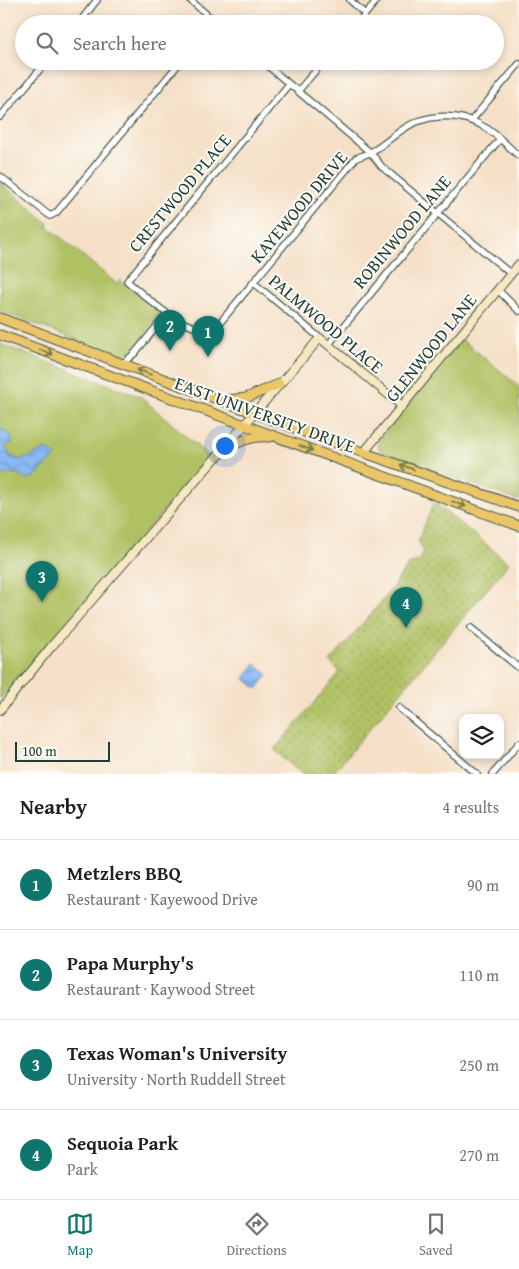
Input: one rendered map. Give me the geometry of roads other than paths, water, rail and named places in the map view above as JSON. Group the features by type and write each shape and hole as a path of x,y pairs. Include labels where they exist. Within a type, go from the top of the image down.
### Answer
{"main road":[{"name":"EAST UNIVERSITY DRIVE","path":"0,318 255,413 519,507"},
{"name":"EAST UNIVERSITY DRIVE","path":"0,335 519,526"},
{"path":"222,400 246,398 279,384"},
{"path":"218,456 233,445 251,438 268,437 285,440"}],"street":[{"path":"86,15 98,0"},
{"path":"190,0 206,15"},
{"path":"350,0 365,14 377,0"},
{"path":"471,121 519,64"},
{"path":"0,117 39,70"},
{"path":"0,176 50,216 56,213 174,70"},
{"path":"273,70 371,153 382,168 511,274"},
{"path":"298,91 316,70"},
{"name":"CRESTWOOD PLACE","path":"166,315 127,281 289,84"},
{"name":"KAYEWOOD DRIVE","path":"166,315 206,330 214,330 254,284 356,158 371,153 399,132 421,120 439,116 471,121 486,128 500,138 519,156"},
{"name":"ROBINWOOD LANE","path":"328,345 500,138"},
{"name":"GLENWOOD LANE","path":"365,452 519,264"},
{"name":"PALMWOOD PLACE","path":"254,284 402,406"},
{"path":"498,290 519,311"},
{"path":"122,364 135,353 166,315"},
{"path":"0,710 51,647 320,338"},
{"path":"471,628 519,668"},
{"path":"399,708 477,774"},
{"path":"493,774 519,744"}],"water":[{"path":"0,430 4,430 11,436 12,443 5,446 11,457 22,460 47,449 56,456 34,477 27,479 14,473 0,476"},
{"path":"255,664 268,675 257,689 244,678"}],"place":[{"name":"Papa Murphy's","path":"170,351"},
{"name":"Metzlers BBQ","path":"208,357"},
{"name":"Texas Woman's University","path":"42,602"},
{"name":"Sequoia Park","path":"406,628"}]}
